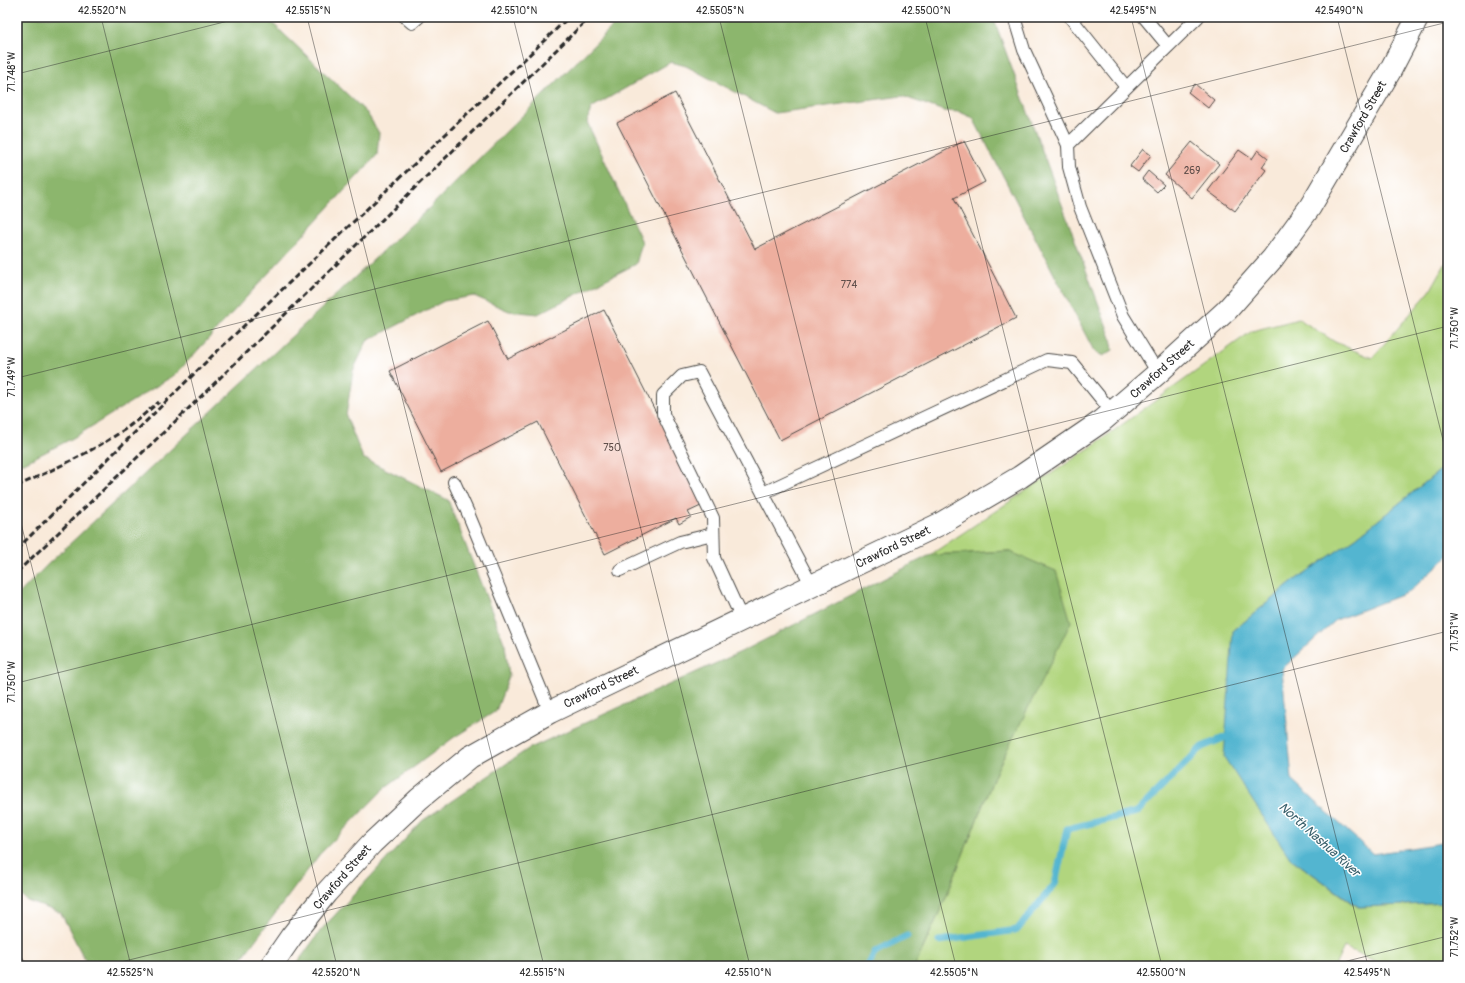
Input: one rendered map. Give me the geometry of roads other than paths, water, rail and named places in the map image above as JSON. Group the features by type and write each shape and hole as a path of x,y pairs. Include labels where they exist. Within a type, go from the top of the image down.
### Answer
{"main road":[{"name":"Crawford Street","path":"271,966 291,937 326,893 372,843 419,799 470,757 550,712 940,524 1020,477 1112,412 1158,373 1227,310 1273,258 1310,207 1390,70 1418,17"}],"lane":[{"path":"405,17 412,23 419,17"},
{"path":"1014,17 1024,50 1068,145 1069,167 1080,207 1124,316 1158,373"},
{"path":"1070,17 1126,87"},
{"path":"1144,17 1168,46"},
{"path":"1068,145 1198,17"},
{"path":"763,493 1047,360 1072,363 1112,412"},
{"path":"742,619 714,558 713,518 663,414 663,395 682,376 699,372 812,586"},
{"path":"454,482 550,712"},
{"path":"620,570 680,542 713,534"},
{"path":"17,961 20,966"}],"water":[{"name":"North Nashua River","path":"1448,464 1448,556 1409,592 1336,620 1282,669 1292,780 1373,854 1448,842 1448,903 1359,907 1290,858 1224,757 1233,631 1295,580 1356,538"}],"waterway":[{"path":"939,941 1017,930 1055,884 1067,829 1137,812 1202,747 1233,734"},
{"path":"868,966 875,952 907,936"}],"railway":[{"path":"17,549 209,359 569,17"},
{"path":"17,572 185,412 590,17"},
{"path":"17,486 102,444 128,427 159,402"}]}
